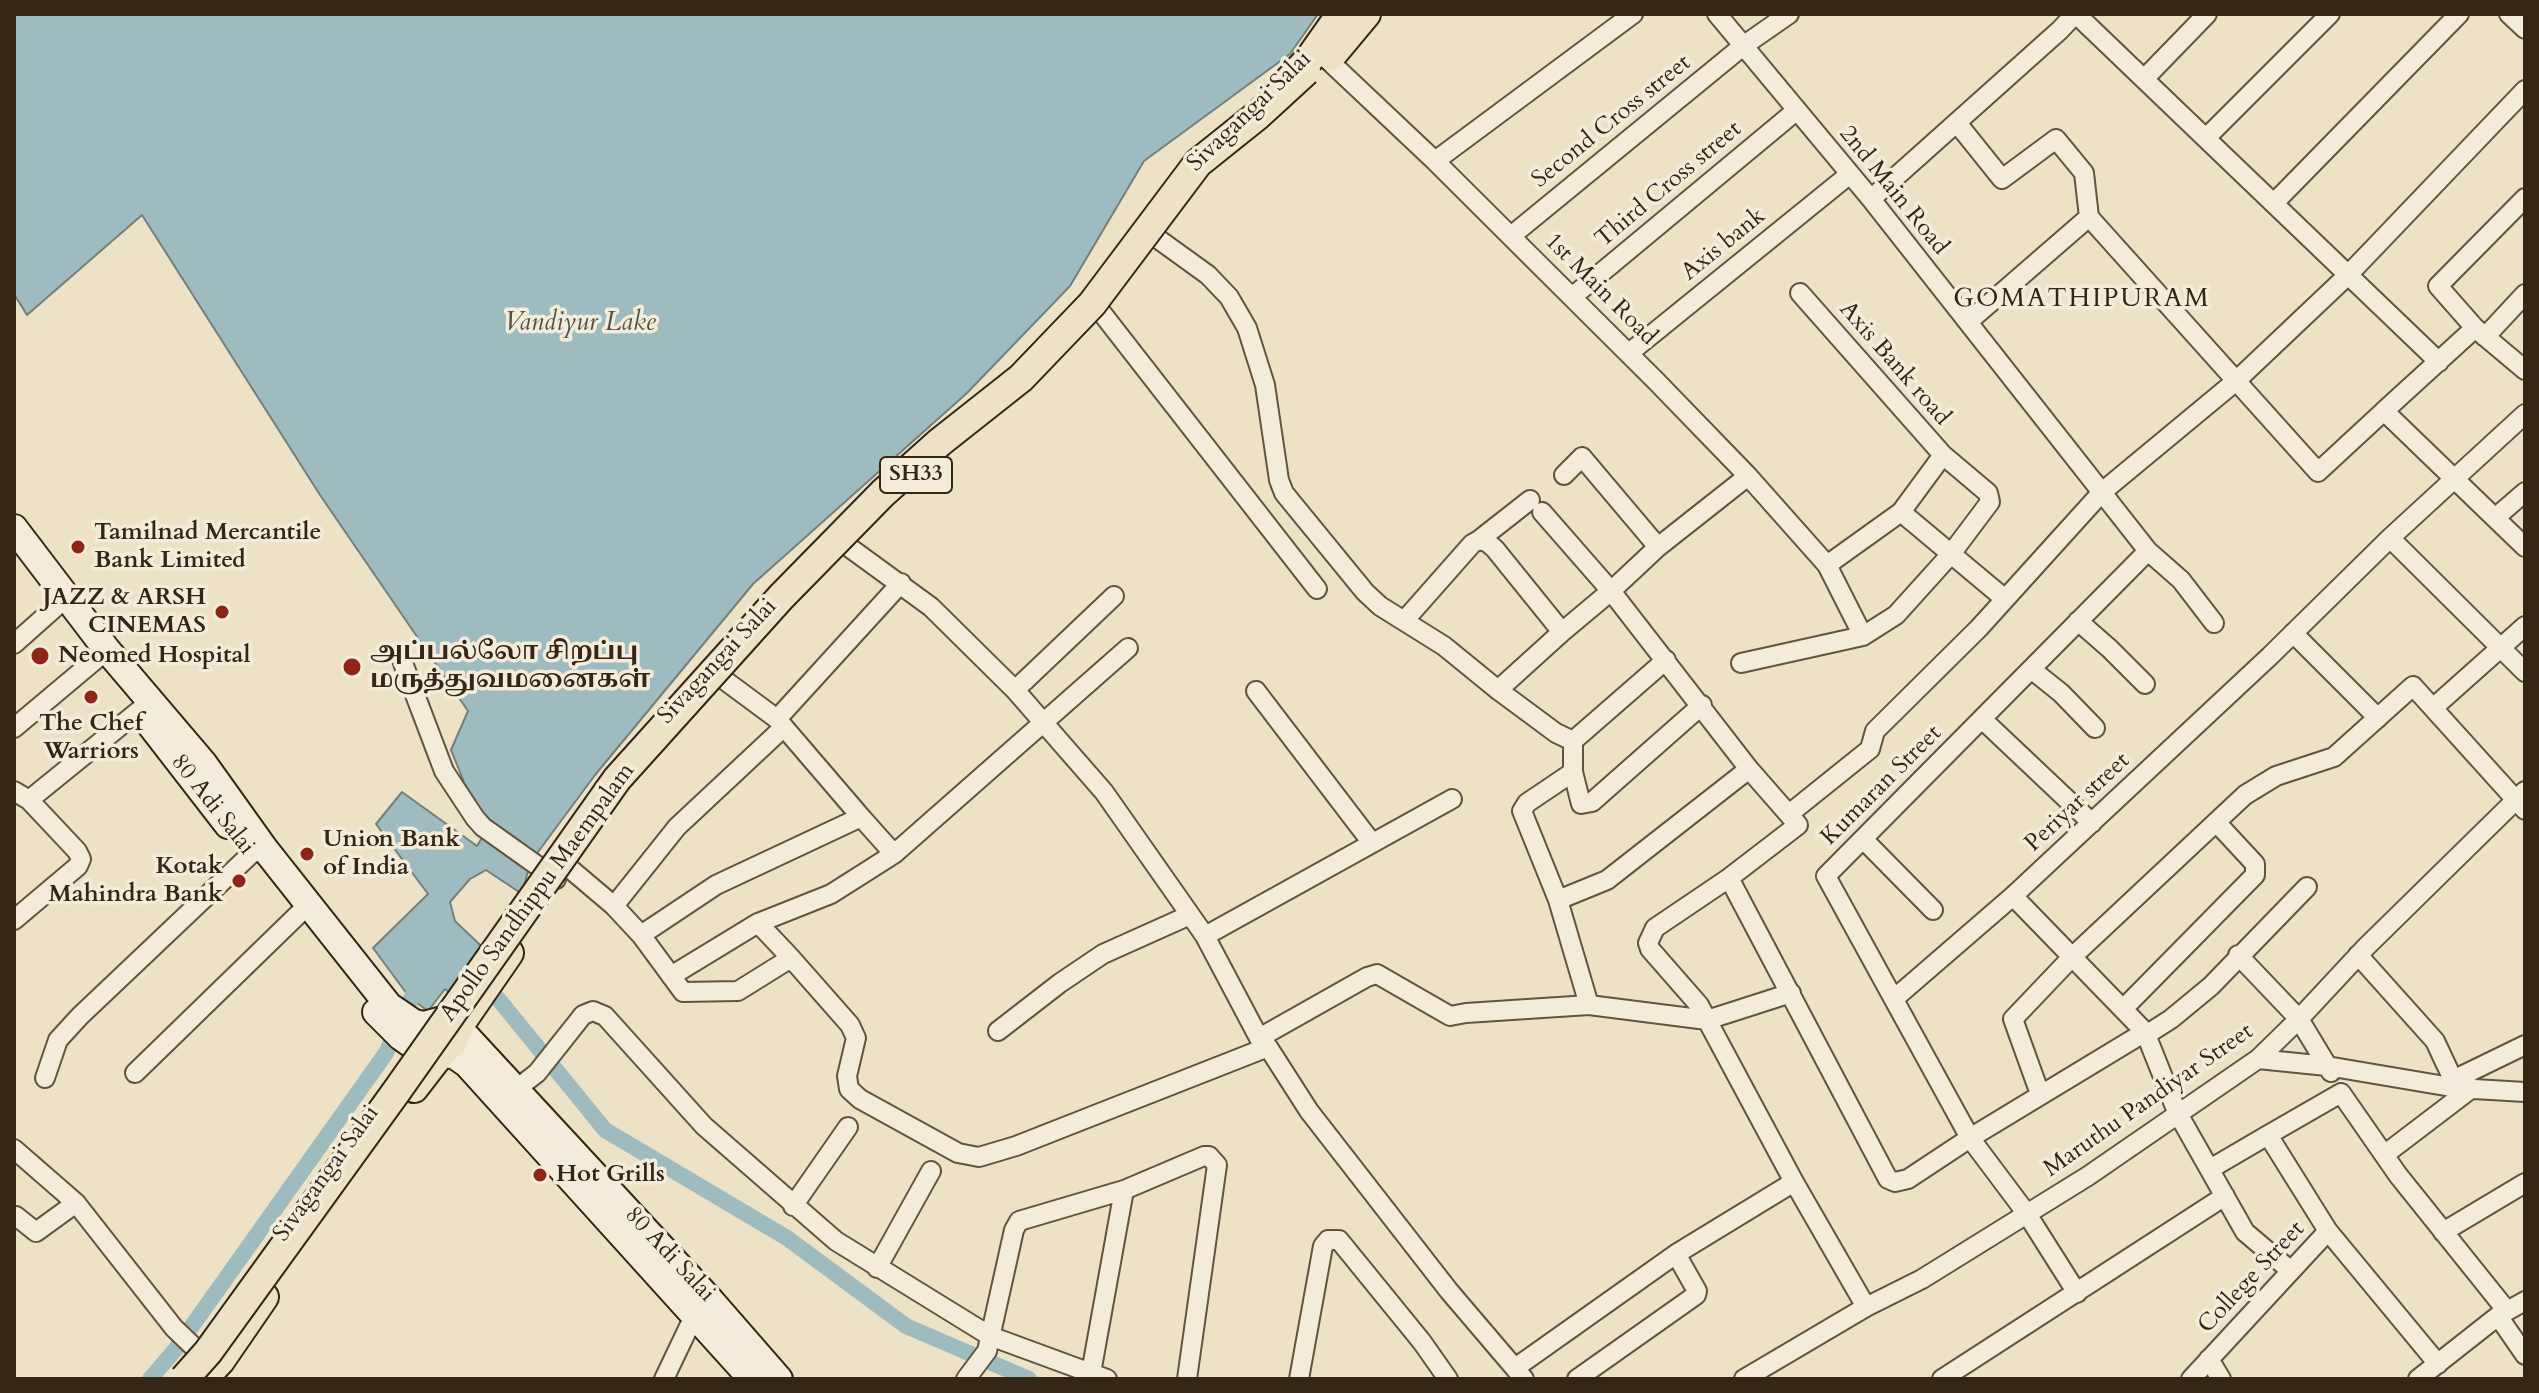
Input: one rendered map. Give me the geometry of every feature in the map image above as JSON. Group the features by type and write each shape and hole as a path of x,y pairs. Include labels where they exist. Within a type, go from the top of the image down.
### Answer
{"main road":[{"name":"Sivagangai Salai","path":"176,1379 198,1364 442,1023 492,963 557,873 880,491 1019,375 1080,312 1195,162 1256,113 1297,73 1341,14"},
{"name":"Sivagangai Salai","path":"1314,69 1349,14"},
{"name":"Sivagangai Salai","path":"1314,69 1359,14"},
{"name":"Sivagangai Salai","path":"557,873 613,777 839,542 946,447 1026,382 1098,308 1203,169 1314,69 1366,14"},
{"name":"Apollo Sandhippu Maempalam","path":"198,1364 216,1356 622,785 786,602 888,497 944,445 1024,380 1096,306 1203,166 1314,69"},
{"name":"Apollo Sandhippu Maempalam","path":"184,1379 208,1352 396,1092 617,779 781,597 883,493 940,442 1021,378 1092,304 1198,163 1314,69"},
{"name":"80 Adi Salai","path":"14,528 62,602 102,654 145,706 204,764 257,851 385,1012 442,1023 515,1090 703,1308 752,1379"},
{"name":"80 Adi Salai","path":"14,555 62,602"},
{"name":"80 Adi Salai","path":"442,1023 454,1055 467,1064 703,1308 779,1379"}],"street":[{"path":"1435,161 1633,14"},
{"name":"2nd Main Road","path":"1717,14 1871,199 2148,551 2181,580 2214,623"},
{"name":"Second Cross street","path":"1511,236 1743,46 1789,14"},
{"path":"1871,199 2076,14 2439,362"},
{"path":"2144,79 2207,14"},
{"path":"2206,138 2330,14"},
{"path":"2274,203 2459,14"},
{"path":"2509,14 2525,29"},
{"name":"1st Main Road","path":"1314,69 1435,161 1629,353 1748,476 1827,565 1863,636"},
{"path":"1789,814 1870,749 1875,731 2005,599 2102,492 2236,381 2348,275 2525,90"},
{"name":"Third Cross street","path":"1572,297 1797,110"},
{"path":"1957,123 2002,179 2056,139 2084,173 2089,217 2318,472 2439,362 2480,333 2525,294"},
{"name":"Axis bank","path":"1629,353 1850,174"},
{"path":"2525,198 2438,286 2480,333 2525,370"},
{"path":"1968,322 2089,217"},
{"path":"1154,236 1208,275 1229,297 1247,328 1265,385 1279,480 1284,493 1365,592 1380,606 1444,646 1556,733 1573,741"},
{"name":"Axis Bank road","path":"1800,293 1943,455 1901,512 1827,565"},
{"path":"1098,308 1317,589"},
{"path":"2384,411 2525,547"},
{"name":"Periyar street","path":"2013,896 2525,414"},
{"path":"1741,663 1863,636 1896,615 1951,554 1990,502 1991,497 1943,455"},
{"path":"1564,475 1582,457 1658,547"},
{"path":"1498,690 1658,547 1748,476"},
{"path":"2495,518 2525,492"},
{"path":"1404,621 1472,544 1536,506 1611,591 1749,769 1798,825 1729,878 1655,928 1649,936 1650,949 1699,1005 1794,1182 1866,1307"},
{"path":"1901,512 2005,599"},
{"path":"2390,538 2525,672"},
{"path":"1479,540 1495,549 1562,632"},
{"path":"839,542 931,607 1015,690 1104,792 1205,936 1264,1043 1309,1111 1449,1291 1519,1374 1676,1254 1794,1182"},
{"name":"Kumaran Street","path":"1970,1138 1826,876 2148,551"},
{"path":"614,906 677,827 780,723 901,583"},
{"path":"1015,690 1114,596"},
{"path":"14,644 62,602"},
{"path":"2078,621 2145,684"},
{"path":"2433,708 2525,626"},
{"path":"2293,633 2378,718"},
{"path":"671,976 758,923 831,894 894,854 1128,648"},
{"path":"14,728 102,654"},
{"path":"1666,660 1573,741 1573,772 1579,800 1586,805 1702,705"},
{"path":"403,663 444,771 483,827 614,906 641,935 683,992 738,991 791,958"},
{"path":"2031,669 2061,693 2095,728"},
{"path":"723,679 780,723 894,854"},
{"path":"2040,1094 2013,1019 2072,957 2245,795 2276,776 2334,757 2413,686 2522,800"},
{"path":"1256,691 1372,843"},
{"path":"14,920 78,866 81,859 77,851 22,796 145,706"},
{"path":"1982,719 2092,823"},
{"path":"1558,900 1607,880 1749,769"},
{"path":"1573,772 1527,803 1522,811 1558,900 1589,1005"},
{"path":"1205,936 1452,799"},
{"name":"Maruthu Pandiyar Street","path":"1744,1379 1866,1307 1922,1279 2027,1214 2088,1176 2258,1059 2358,955 2522,800"},
{"path":"641,935 716,885 861,817"},
{"path":"2123,1009 2255,875 2255,864 2216,822"},
{"path":"1863,839 1933,910"},
{"path":"45,1078 58,1040 257,851"},
{"path":"1729,878 1888,1179 1895,1182 1908,1179 2040,1094 2171,1019 2211,986 2307,887"},
{"path":"1895,998 2013,896 2145,1033 2177,1112 2245,1232 2291,1271"},
{"path":"135,1073 304,908"},
{"path":"998,1031 1103,954 1190,915"},
{"path":"758,923 850,1025 856,1038 847,1076 849,1089 860,1099 958,1153 979,1157 1016,1146 1264,1043 1377,974 1450,1016 1589,1005 1707,1020 1791,993"},
{"path":"2238,955 2299,1019 2341,1093 2502,1314 2525,1355"},
{"path":"2358,955 2435,1041 2460,1085"},
{"path":"515,1090 537,1073 583,1015 593,1011 605,1016 704,1126 836,1241 989,1343 1099,1376 1124,1190"},
{"path":"2384,1155 2460,1085 2525,1045"},
{"path":"2258,1059 2525,1092"},
{"path":"2210,1169 2341,1093"},
{"path":"793,1206 848,1127"},
{"path":"2268,1135 2328,1231"},
{"path":"1970,1138 2027,1214 2077,1293"},
{"path":"14,1149 76,1203 174,1328 198,1364"},
{"path":"966,1378 989,1343 1014,1230 1019,1221 1124,1190 1209,1156 1217,1165 1187,1379"},
{"path":"877,1268 931,1171"},
{"path":"2443,1232 2525,1183"},
{"path":"1942,1379 2225,1196"},
{"path":"14,1218 16,1216 36,1232 76,1203"},
{"name":"College Street","path":"2191,1379 2328,1231 2438,1364"},
{"path":"1299,1379 1323,1246 1328,1240 1339,1240 1448,1379"},
{"path":"1577,1379 1696,1295 1697,1291 1676,1254"},
{"path":"2418,1379 2502,1314 2525,1301"},
{"path":"664,1379 703,1308"},
{"path":"2209,1359 2221,1379"}],"water":[{"name":"Vandiyur Lake","path":"14,14 1318,14 1290,54 1144,161 1070,286 967,393 753,584 595,775 538,852 528,871 522,894 486,870 470,879 450,902 455,921 497,961 462,1002 445,989 428,1011 410,998 373,948 428,894 376,824 402,792 477,846 490,824 470,797 451,750 468,711 320,495 142,215 27,315 14,294"}],"waterway":[{"path":"150,1379 175,1350 386,1053 420,979"},
{"path":"482,983 605,1130 787,1238 906,1326 1029,1379"}],"place":[{"name":"Tamilnad Mercantile Bank Limited","path":"78,547"},
{"name":"JAZZ & ARSH CINEMAS","path":"222,612"},
{"name":"Neomed Hospital","path":"40,656"},
{"name":"அப்பல்லோ சிறப்பு மருத்துவமனைகள்","path":"352,667"},
{"name":"The Chef Warriors","path":"91,697"},
{"name":"Union Bank of India","path":"307,854"},
{"name":"Kotak Mahindra Bank","path":"239,881"},
{"name":"Hot Grills","path":"540,1175"}],"district":[{"name":"GOMATHIPURAM","path":"2082,300"}]}
